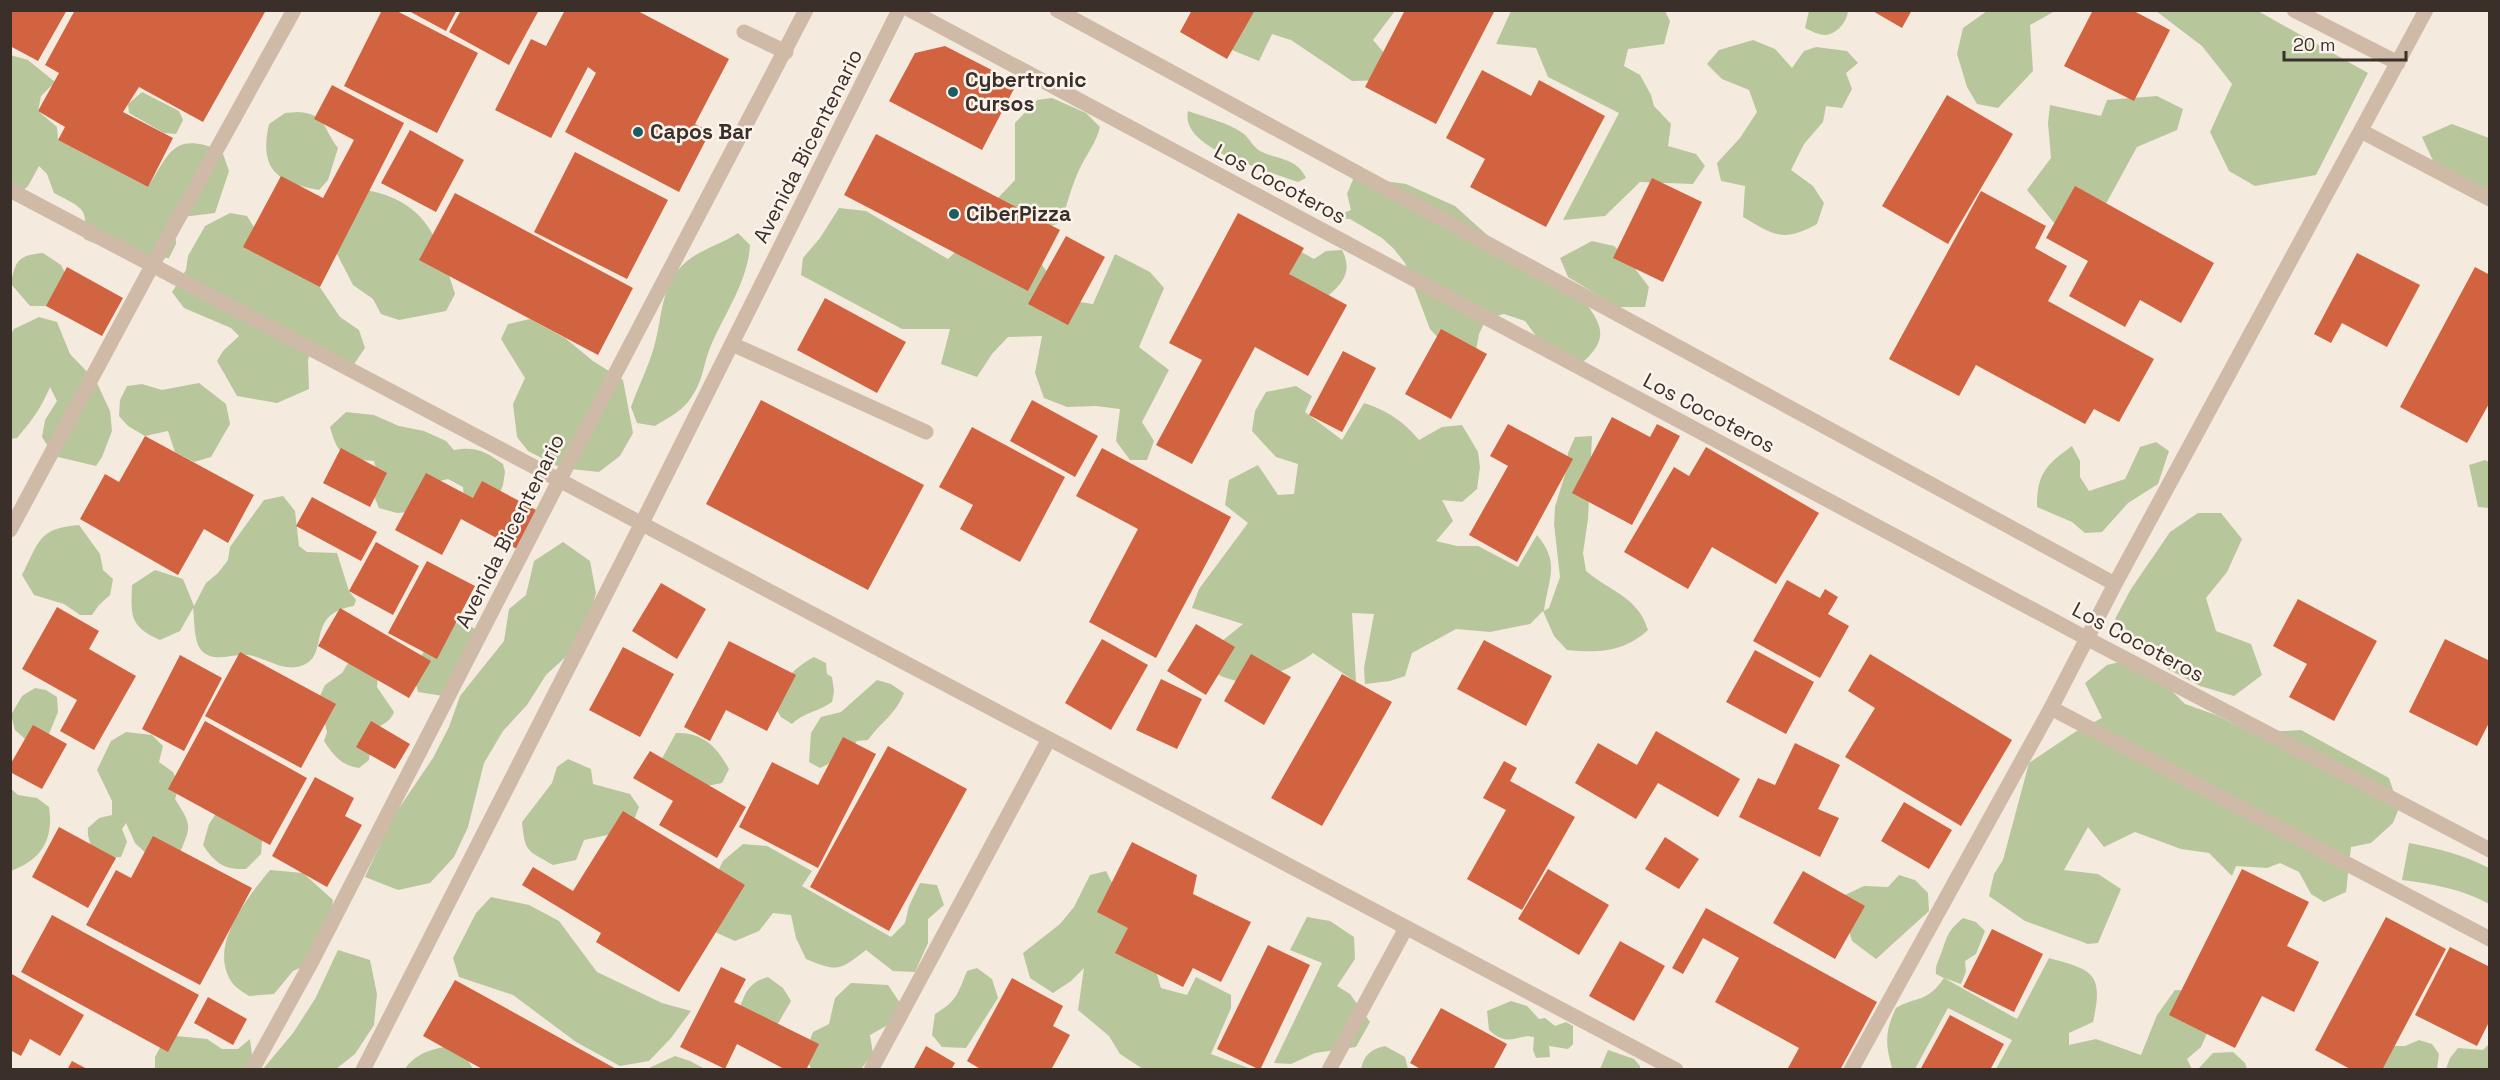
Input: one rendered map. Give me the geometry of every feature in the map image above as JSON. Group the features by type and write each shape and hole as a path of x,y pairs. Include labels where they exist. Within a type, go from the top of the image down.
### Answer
{"street":[{"path":"10,530 153,264 294,10"},
{"name":"Avenida Bicentenario","path":"252,1070 311,963 560,479 806,10"},
{"name":"Avenida Bicentenario","path":"363,1070 641,525 899,10"},
{"name":"Los Cocoteros","path":"910,10 2088,639 2490,850"},
{"name":"Los Cocoteros","path":"1057,10 2115,584"},
{"path":"2294,10 2398,63"},
{"path":"1851,1070 2051,708 2115,584 2426,10"},
{"path":"744,32 786,52"},
{"path":"2361,131 2490,199"},
{"path":"10,190 1676,1070"},
{"path":"732,344 926,432"},
{"path":"2051,708 2490,939"},
{"path":"871,1070 1049,739"},
{"path":"1329,1070 1406,928"}],"green space":[{"path":"1809,10 1848,11 1841,27 1825,35 1805,28"},
{"path":"1239,11 1395,11 1373,40 1392,62 1385,80 1352,81 1291,40 1272,34 1259,61 1232,50"},
{"path":"1511,11 1665,11 1670,21 1664,44 1628,49 1624,66 1640,75 1654,106 1671,124 1668,146 1696,154 1705,166 1693,184 1640,182 1605,216 1563,220 1619,113 1548,77 1536,48 1496,44"},
{"path":"1987,11 2055,11 2030,25 2033,71 1998,108 1977,104 1967,87 1957,54 1963,28"},
{"path":"2156,11 2258,11 2368,73 2316,175 2255,186 2229,171 2210,132 2232,84 2202,46"},
{"path":"1753,40 1775,49 1792,68 1804,51 1816,47 1847,51 1858,63 1846,73 1852,89 1842,108 1826,106 1823,122 1804,144 1791,170 1813,186 1824,203 1817,224 1787,235 1771,232 1743,217 1745,186 1721,181 1717,163 1740,138 1757,112 1749,90 1722,79 1707,64 1719,50"},
{"path":"10,55 28,60 55,82 41,96 38,111 57,127 58,140 148,187 169,154 184,144 193,143 222,151 229,171 215,213 174,218 176,244 169,258 125,252 84,239 85,220 81,209 54,193 47,174 39,166 28,186 13,199 11,198"},
{"path":"142,92 179,111 183,120 176,134 164,133 129,113 128,104"},
{"path":"2157,96 2183,109 2177,130 2137,147 2102,211 2055,224 2027,190 2051,158 2048,123 2050,105 2101,116 2107,100"},
{"path":"1052,98 1086,113 1100,127 1075,180 1062,222 1035,232 998,198 1015,180 1015,123 1037,100"},
{"path":"1188,111 1224,123 1237,130 1260,151 1298,167 1306,178 1298,182 1254,167 1233,156 1230,158 1207,145 1190,127"},
{"path":"285,113 307,113 319,119 338,148 328,180 319,190 292,183 274,171 269,163 267,139 269,124"},
{"path":"2452,124 2489,138 2489,190 2436,167 2422,137"},
{"path":"1354,177 1406,184 1455,206 1496,243 1585,302 1596,318 1600,332 1600,339 1592,353 1584,361 1567,360 1536,336 1525,321 1504,314 1486,319 1479,334 1476,350 1442,342 1430,329 1405,263 1394,249 1382,238 1350,219 1332,218 1351,210 1347,194"},
{"path":"361,189 383,194 401,202 426,224 435,238 455,294 446,311 399,320 381,314 373,299 353,285 337,254"},
{"path":"839,208 866,211 948,259 970,238 1030,248 1067,300 1093,304 1115,254 1150,272 1164,288 1139,347 1169,370 1142,422 1154,441 1147,460 1130,460 1116,441 1120,409 1096,406 1067,407 1044,398 1035,373 1042,336 1008,337 992,354 977,377 941,364 950,329 902,329 801,275 803,258 820,238"},
{"path":"230,213 247,216 262,240 313,277 340,317 359,330 365,348 354,364 312,344 308,360 309,389 277,403 237,396 217,361 223,351 239,336 231,328 184,308 172,292 186,270 188,256 205,226"},
{"path":"738,233 750,245 745,271 736,296 712,343 698,387 685,406 655,426 637,423 631,407 652,355 671,280 692,257"},
{"path":"1592,241 1614,246 1626,257 1649,287 1645,307 1617,307 1568,277 1560,258"},
{"path":"1298,250 1314,259 1326,251 1342,250 1346,259 1347,267 1343,280 1321,302 1295,292 1283,268"},
{"path":"43,253 61,265 69,281 52,306 30,306 11,284 14,269 23,257"},
{"path":"39,317 57,322 70,354 96,381 110,411 112,431 96,466 54,456 42,437 45,420 57,401 50,387 32,420 17,438 11,439 10,335 14,329"},
{"path":"530,319 565,338 593,361 623,380 633,433 620,456 599,472 561,468 528,451 517,437 513,404 525,378 501,339 508,324"},
{"path":"199,383 226,404 230,424 211,457 194,462 175,452 168,431 145,436 128,426 119,416 120,400 127,386 142,384 162,390"},
{"path":"1296,386 1312,396 1305,412 1342,440 1364,403 1394,417 1419,440 1442,427 1462,425 1478,452 1480,467 1477,489 1462,502 1442,500 1453,521 1436,541 1457,546 1478,546 1518,567 1537,535 1549,554 1551,563 1544,611 1549,608 1560,577 1554,524 1555,507 1566,471 1568,453 1575,437 1592,436 1588,519 1583,553 1586,571 1631,602 1638,610 1648,630 1620,647 1600,651 1567,650 1554,636 1543,611 1530,624 1490,632 1456,629 1412,653 1405,676 1390,681 1365,684 1364,668 1374,614 1352,613 1356,682 1313,653 1280,672 1250,681 1234,680 1206,670 1216,646 1243,624 1192,608 1199,589 1248,523 1225,505 1229,480 1258,465 1278,495 1294,494 1298,464 1276,457 1252,431 1255,411 1266,392"},
{"path":"346,412 374,415 399,426 424,431 446,441 454,450 474,449 491,456 503,464 505,472 498,498 464,500 463,487 448,479 432,483 410,512 397,513 379,508 371,489 378,476 374,461 349,457 340,450 333,437 330,427"},
{"path":"2156,442 2169,451 2158,484 2128,503 2102,532 2085,533 2072,522 2037,507 2039,486 2045,471 2072,446 2080,461 2080,477 2089,491 2125,479 2140,447"},
{"path":"2485,460 2489,462 2489,508 2478,507 2469,465"},
{"path":"283,496 295,511 299,546 307,552 337,553 349,591 356,600 354,606 338,610 329,617 323,626 315,654 310,661 301,666 287,667 248,655 213,657 208,655 203,652 198,643 193,608 180,631 160,640 137,625 132,612 132,585 155,570 183,579 194,606 206,583 228,560 230,547 264,500"},
{"path":"2198,513 2221,513 2242,539 2227,572 2206,598 2216,631 2251,644 2262,675 2234,696 2200,686 2168,669 2115,619 2131,589 2170,532"},
{"path":"79,525 100,554 103,570 113,579 110,595 92,615 80,615 64,604 34,595 22,575 37,545 47,533 55,529"},
{"path":"563,542 590,561 596,593 588,624 571,652 546,675 527,705 503,731 484,763 468,827 454,857 430,883 398,890 365,877 393,817 433,758 449,727 460,696 504,641 509,609 526,595 534,561"},
{"path":"455,623 472,627 480,634 481,644 477,655 443,696 418,692 414,677 418,661 429,646"},
{"path":"814,657 826,663 827,674 832,677 834,691 832,702 792,724 781,717 770,699 795,670"},
{"path":"350,660 378,674 377,687 394,712 386,723 364,734 370,751 369,760 359,768 347,765 338,759 324,741 327,732 319,698 325,685 342,673"},
{"path":"2120,662 2171,690 2185,704 2216,715 2252,733 2301,730 2389,778 2399,808 2393,823 2371,843 2351,847 2346,892 2324,902 2311,894 2299,872 2280,863 2267,868 2236,866 2232,876 2209,853 2181,849 2135,832 2104,847 2088,827 2064,870 2098,874 2121,889 2098,943 2088,944 2025,921 1989,896 1994,874 2003,860 2029,763 2075,732 2102,718 2085,683 2107,665"},
{"path":"877,680 891,684 904,693 893,712 868,740 857,741 847,755 820,768 809,762 811,733 821,717 841,712"},
{"path":"35,688 46,690 57,697 58,712 49,734 25,739 15,730 11,715 22,696"},
{"path":"126,732 152,735 163,746 159,762 173,772 179,786 175,799 185,816 188,827 186,839 178,857 153,860 135,843 126,823 122,829 127,842 121,857 103,858 89,841 88,828 99,818 112,815 112,801 97,770 111,741"},
{"path":"676,733 694,735 714,748 729,769 722,783 702,787 660,762"},
{"path":"568,759 591,769 593,784 630,794 639,807 630,830 584,840 576,860 553,865 533,853 526,845 522,822 552,783 557,767"},
{"path":"10,788 18,795 37,798 49,807 50,819 47,839 38,855 11,871"},
{"path":"217,812 263,829 261,854 246,869 226,867 203,845 209,824"},
{"path":"2409,843 2450,852 2489,868 2489,904 2468,894 2447,888 2402,880"},
{"path":"743,844 767,846 812,871 802,886 891,937 905,923 909,906 920,883 937,885 944,905 928,919 928,943 915,972 893,971 866,950 844,966 838,967 825,966 806,959 796,938 791,915 773,913 759,931 735,941 706,928 716,875 723,861"},
{"path":"270,870 303,873 333,900 330,922 311,963 293,971 274,994 249,996 234,985 226,971 224,956 232,924"},
{"path":"1106,871 1155,968 1161,988 1187,995 1196,977 1231,995 1231,1008 1211,1054 1251,1069 1143,1069 1120,1054 1109,1036 1078,1010 1084,968 1071,981 1053,993 1030,978 1023,953 1060,924 1074,907 1090,875"},
{"path":"1899,875 1915,880 1928,893 1929,911 1876,959 1852,941 1843,910 1845,895 1864,886 1888,887"},
{"path":"491,897 529,905 559,921 597,972 662,1003 691,1011 671,1038 649,1061 620,1066 576,1042 513,995 459,977 453,958 476,913"},
{"path":"1307,917 1330,921 1354,937 1355,959 1337,986 1350,994 1370,1022 1356,1047 1315,1053 1291,1064 1274,1063 1322,963 1290,950"},
{"path":"1963,918 1976,922 1985,931 1976,954 1965,961 1966,972 1961,984 1936,974 1936,968 1949,933"},
{"path":"338,950 370,960 377,994 374,1025 355,1054 336,1069 263,1069 293,1033 315,999"},
{"path":"2049,958 2076,966 2092,976 2096,983 2096,1006 2093,1022 2069,1033 2069,1045 2096,1039 2141,1055 2157,1015 2175,990 2197,991 2209,1029 2201,1047 2187,1059 2192,1069 1996,1069 2012,1040 1948,1008 1915,1069 1892,1068 1887,1037 1896,1008 1932,992 1944,978 2017,1019"},
{"path":"977,968 992,979 998,998 966,1048 942,1047 932,1035 935,1014 956,996 967,971"},
{"path":"768,977 783,988 791,1001 776,1027 736,1018 746,992 754,983"},
{"path":"851,983 888,985 900,1003 895,1021 870,1035 873,1054 861,1069 811,1069 805,1053 813,1032 829,1024 835,998"},
{"path":"1511,1001 1527,1006 1539,1019 1545,1018 1555,1026 1566,1022 1573,1026 1573,1044 1568,1049 1549,1046 1550,1057 1536,1058 1533,1050 1534,1037 1507,1040 1496,1036 1489,1030 1487,1011"},
{"path":"176,1036 207,1039 222,1049 238,1049 250,1039 252,1055 246,1069 155,1070 155,1057 163,1042"},
{"path":"2419,1040 2432,1044 2439,1054 2437,1069 2379,1070 2389,1046 2405,1046"},
{"path":"2489,1044 2489,1069 2446,1069 2450,1058 2458,1048 2483,1050"},
{"path":"459,1045 473,1069 404,1070 409,1063 422,1054"},
{"path":"1385,1046 1405,1057 1408,1069 1361,1069 1369,1053"},
{"path":"1608,1050 1634,1059 1640,1069 1600,1069"},
{"path":"2233,1052 2245,1063 2247,1069 2198,1069 2213,1053"},
{"path":"675,1056 690,1061 705,1069 647,1069"}],"building":[{"path":"10,10 67,10 38,61 10,46"},
{"path":"75,10 261,10 265,12 203,122 139,87 123,112 173,138 148,187 58,140 65,127 38,111 59,73 45,65"},
{"path":"382,10 395,10 478,53 437,133 344,86"},
{"path":"407,10 457,10 446,31"},
{"path":"461,10 539,10 509,65 449,32"},
{"path":"565,10 636,10 729,59 695,124 710,132 679,192 565,132 596,73 588,67 551,138 495,110 531,39 546,46"},
{"path":"1192,10 1255,10 1227,59 1180,32"},
{"path":"1405,10 1495,10 1436,124 1365,87"},
{"path":"1871,10 1912,10 1902,28"},
{"path":"2093,10 2132,10 2170,30 2134,101 2064,66"},
{"name":"Cybertronic Cursos","path":"945,46 1017,83 982,150 889,101 915,53"},
{"path":"1482,70 1531,96 1539,80 1605,116 1546,227 1470,187 1485,159 1446,138"},
{"path":"332,85 404,123 320,287 243,247 281,176 323,198 354,140 314,119"},
{"path":"1947,95 2013,134 1948,244 1882,206"},
{"path":"410,130 464,160 436,212 381,183"},
{"name":"CiberPizza","path":"876,134 1060,230 1028,291 844,195"},
{"path":"575,152 668,200 627,279 534,232"},
{"path":"1652,178 1702,202 1663,282 1613,258"},
{"path":"2075,186 2214,263 2181,323 2140,300 2125,327 2069,296 2088,261 2046,238"},
{"path":"1981,191 2046,226 2035,248 2067,266 2048,301 2154,359 2119,422 2094,409 2085,424 1976,365 1959,396 1889,359"},
{"path":"455,193 633,288 598,355 419,260"},
{"path":"1238,213 1304,248 1289,274 1347,305 1308,376 1255,347 1192,464 1156,445 1202,360 1169,343"},
{"path":"1066,236 1105,257 1068,325 1028,304"},
{"path":"2357,253 2420,285 2387,347 2342,323 2331,343 2314,334"},
{"path":"67,267 123,298 102,336 46,306"},
{"path":"2475,267 2490,275 2490,402 2467,443 2400,407"},
{"path":"825,298 906,342 877,393 797,350"},
{"path":"1441,329 1487,354 1451,419 1405,394"},
{"path":"1343,351 1376,368 1342,432 1309,415"},
{"path":"761,400 924,485 868,590 706,504"},
{"path":"1032,400 1098,436 1075,477 1010,441"},
{"path":"1612,417 1650,437 1657,424 1680,436 1632,525 1572,493"},
{"path":"1508,424 1573,459 1517,562 1469,535 1508,466 1490,456"},
{"path":"972,427 1065,477 1020,562 960,529 973,505 939,487"},
{"path":"145,436 254,495 228,543 204,529 178,575 80,519 105,474 119,482"},
{"path":"1706,447 1819,513 1776,584 1712,547 1688,589 1624,552 1674,467 1689,476"},
{"path":"341,448 387,473 370,507 323,483"},
{"path":"1102,448 1231,517 1156,658 1089,622 1138,529 1076,496"},
{"path":"426,473 473,498 482,481 538,511 517,549 461,519 442,555 395,530"},
{"path":"312,497 377,532 361,561 296,526"},
{"path":"376,542 419,566 393,615 349,591"},
{"path":"427,561 475,586 437,659 388,633"},
{"path":"1787,580 1820,598 1825,589 1838,597 1828,614 1849,626 1820,678 1753,641"},
{"path":"661,583 706,609 677,659 632,631"},
{"path":"2298,599 2377,641 2334,721 2289,697 2307,664 2273,646"},
{"path":"57,607 99,631 89,649 136,676 94,750 60,731 77,700 22,669"},
{"path":"340,608 431,661 409,698 318,646"},
{"path":"1196,624 1235,647 1206,695 1167,671"},
{"path":"1102,639 1148,665 1111,730 1065,703"},
{"path":"2445,639 2490,661 2490,721 2477,746 2409,712"},
{"path":"1484,640 1552,676 1526,726 1457,689"},
{"path":"729,641 796,675 767,731 726,710 710,741 684,727"},
{"path":"623,647 674,674 640,737 589,710"},
{"path":"1755,650 1814,682 1786,734 1726,702"},
{"path":"240,652 336,704 301,768 205,716"},
{"path":"1251,654 1291,677 1264,725 1224,701"},
{"path":"1870,654 2012,740 1961,826 1845,757 1875,708 1848,691"},
{"path":"180,655 222,678 184,751 142,729"},
{"path":"1342,674 1392,702 1322,826 1271,798"},
{"path":"1161,679 1202,699 1177,749 1136,730"},
{"path":"205,721 307,778 270,845 168,789"},
{"path":"371,721 410,744 395,769 356,747"},
{"path":"33,725 67,744 42,789 10,772 10,765"},
{"path":"1656,731 1740,779 1718,817 1658,783 1636,819 1575,783 1598,743 1637,765"},
{"path":"843,737 876,754 818,868 739,827 772,762 818,785"},
{"path":"1795,743 1840,765 1818,809 1839,818 1820,857 1739,817 1758,778 1775,785"},
{"path":"888,746 967,789 889,931 810,887"},
{"path":"650,751 746,807 717,858 659,825 673,801 633,778"},
{"path":"1504,761 1517,768 1510,781 1575,817 1522,910 1467,879 1506,810 1483,798"},
{"path":"315,777 354,798 345,816 362,825 327,887 272,856"},
{"path":"1904,802 1952,830 1929,869 1881,841"},
{"path":"623,811 745,885 679,992 596,942 601,933 522,885 533,867 573,891"},
{"path":"59,827 116,858 88,908 32,877"},
{"path":"153,836 252,888 200,985 86,925 116,870 131,878"},
{"path":"1665,837 1699,859 1679,889 1645,869"},
{"path":"1132,842 1197,875 1193,894 1251,922 1221,982 1193,968 1183,987 1115,953 1128,928 1097,912"},
{"path":"1548,869 1609,905 1579,955 1518,919"},
{"path":"2242,869 2309,902 2287,946 2319,962 2294,1012 2262,996 2235,1048 2169,1015"},
{"path":"1803,871 1865,906 1835,959 1773,923"},
{"path":"1706,908 1877,1002 1840,1070 1787,1070 1799,1048 1715,1002 1739,958 1703,938 1683,974 1672,968"},
{"path":"52,915 199,995 168,1052 21,972"},
{"path":"2386,917 2446,949 2382,1070 2352,1070 2315,1050"},
{"path":"1992,929 2043,954 2014,1012 1963,987"},
{"path":"1620,941 1665,966 1634,1021 1589,996"},
{"path":"1268,945 1310,965 1260,1070 1217,1049"},
{"path":"2450,947 2490,967 2490,1020 2477,1046 2415,1015"},
{"path":"721,967 746,979 734,1002 819,1044 806,1070 786,1070 737,1044 725,1069 680,1047"},
{"path":"10,973 84,1015 60,1056 30,1039 21,1056 10,1050"},
{"path":"1012,978 1063,1006 1053,1026 1070,1035 1051,1070 982,1070 967,1061"},
{"path":"455,980 618,1070 484,1070 423,1036"},
{"path":"208,997 247,1019 233,1045 194,1023"},
{"path":"1441,1008 1507,1044 1493,1070 1422,1070 1410,1063"},
{"path":"1950,1015 2004,1044 1990,1070 1920,1070"},
{"path":"926,1046 955,1063 951,1070 913,1070"},
{"path":"72,1061 89,1070 67,1070"}],"place":[{"name":"Cybertronic Cursos","path":"953,92"},
{"name":"Capos Bar","path":"638,132"},
{"name":"CiberPizza","path":"954,214"}]}
